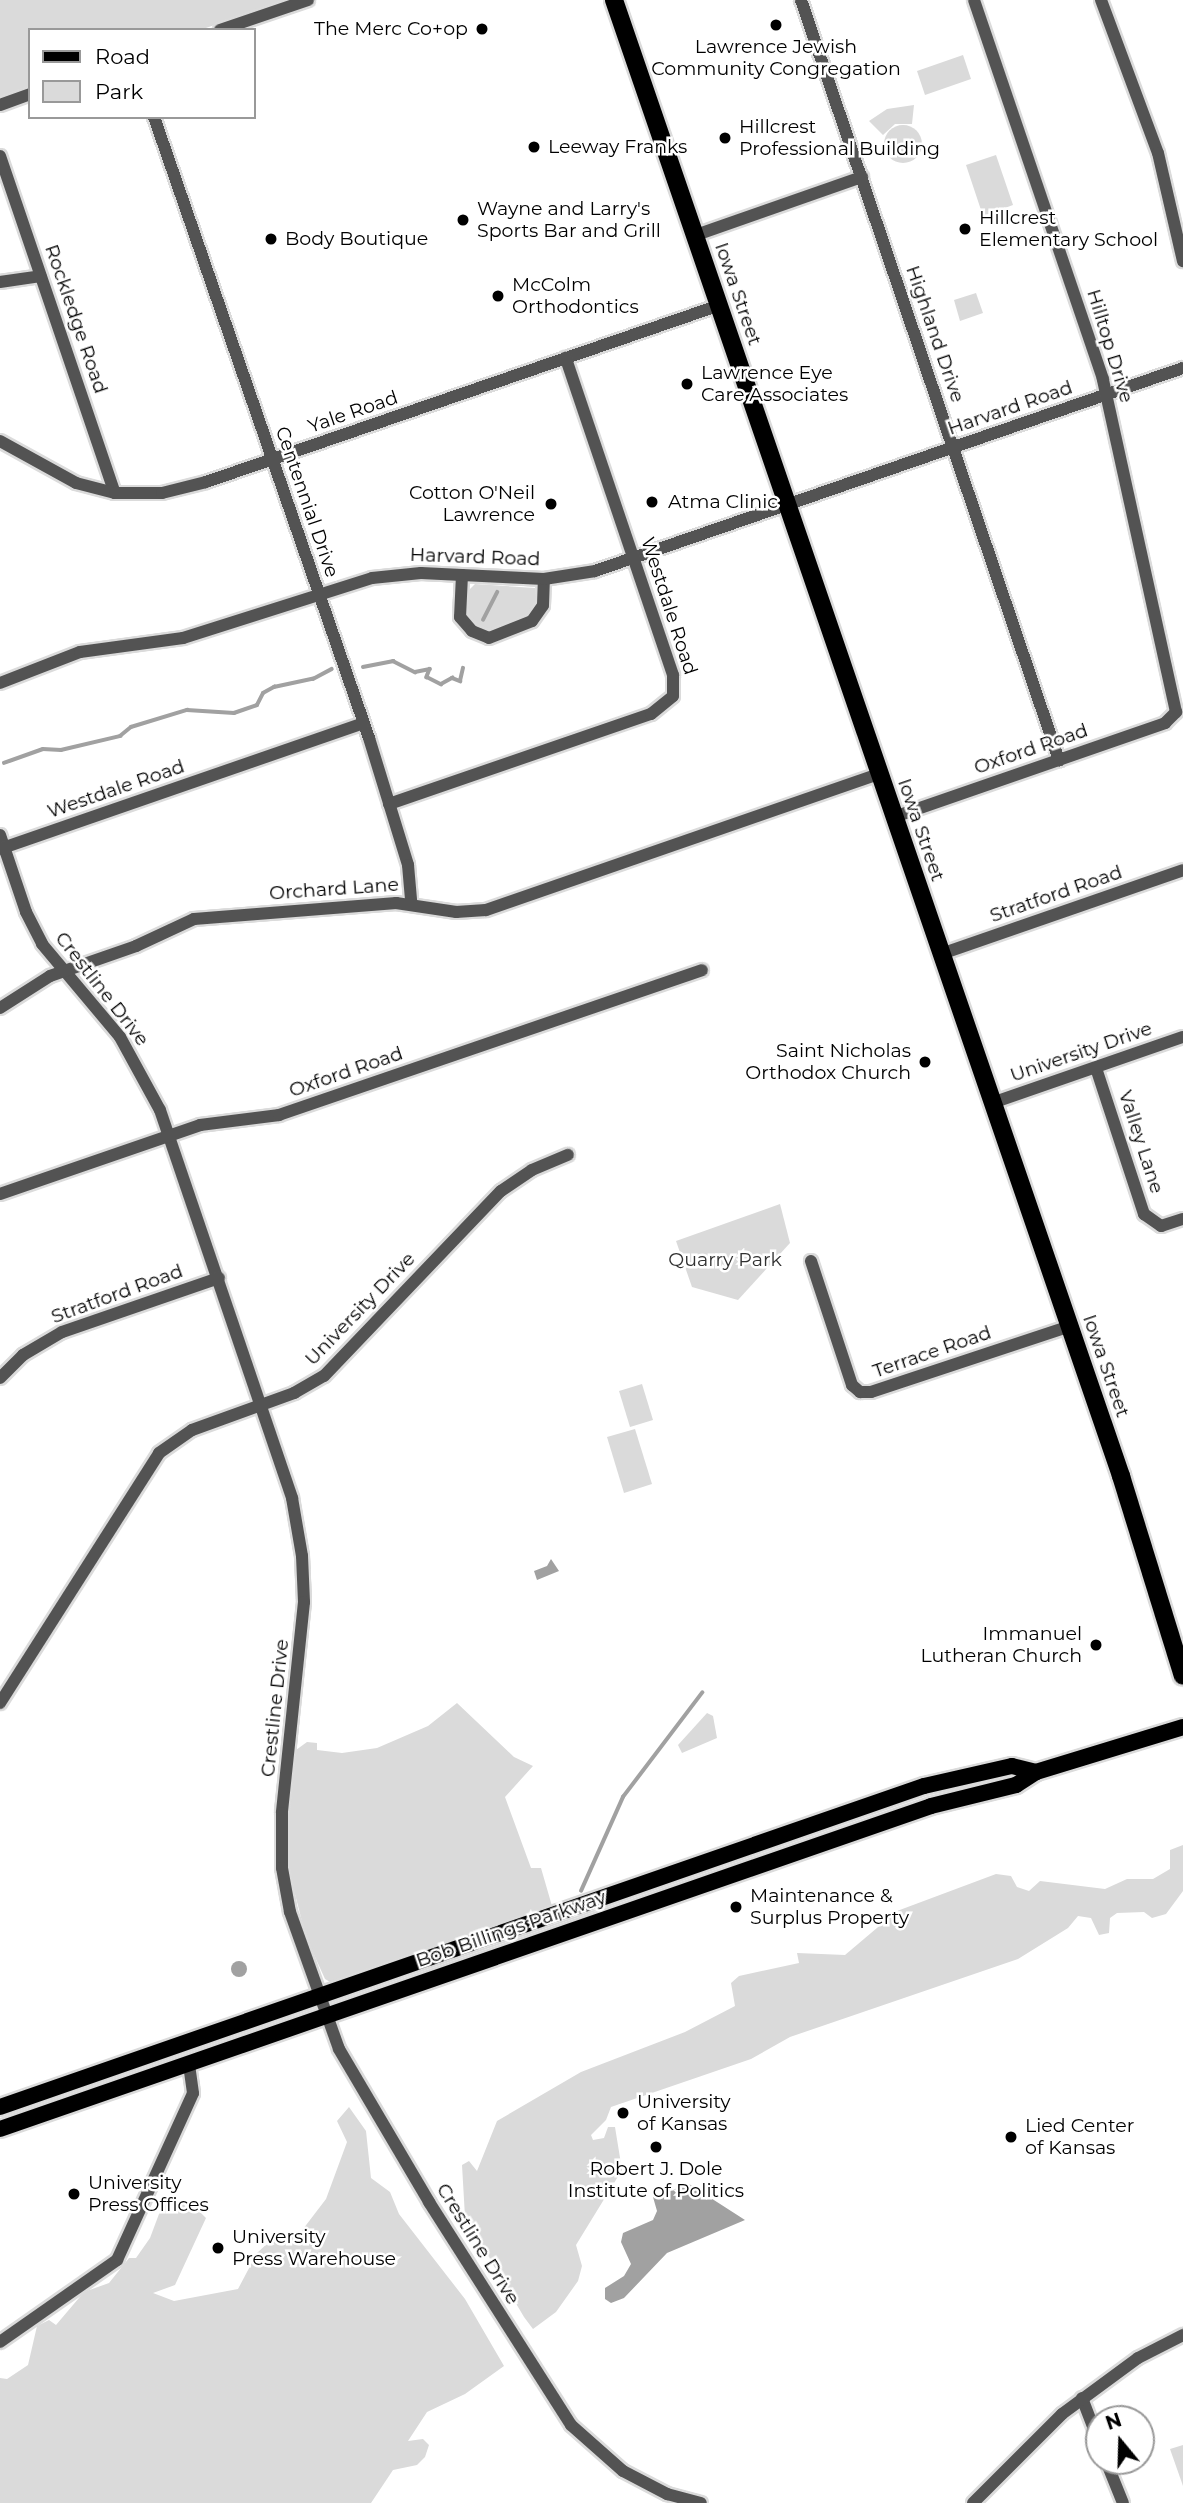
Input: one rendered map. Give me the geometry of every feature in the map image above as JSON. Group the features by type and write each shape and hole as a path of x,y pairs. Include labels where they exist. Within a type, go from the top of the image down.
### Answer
{"highway":[{"name":"Iowa Street","path":"614,0 1070,1326 1183,1676"}],"main road":[{"name":"Bob Billings Parkway","path":"0,2129 931,1806 1016,1785 1036,1772 1183,1727"},
{"name":"Bob Billings Parkway","path":"0,2107 925,1786 1012,1766 1036,1772"}],"street":[{"path":"226,28 309,0"},
{"name":"Highland Drive","path":"801,0 1059,760"},
{"name":"Hilltop Drive","path":"974,0 1107,394 1176,712"},
{"path":"1101,0 1158,153 1183,261"},
{"path":"0,105 28,95"},
{"name":"Centennial Drive","path":"155,119 390,804 408,865 411,902"},
{"name":"Rockledge Road","path":"0,156 115,493"},
{"path":"696,235 862,177"},
{"path":"0,282 41,276"},
{"name":"Yale Road","path":"0,441 76,482 115,493 179,490 720,305"},
{"name":"Westdale Road","path":"390,804 666,706 675,680 566,358"},
{"name":"Harvard Road","path":"0,683 80,652 183,638 317,593 395,575 544,579 634,558 1183,368"},
{"path":"462,575 460,617 472,631 489,638 532,621 543,605 544,579"},
{"name":"Oxford Road","path":"894,817 1165,723 1176,712"},
{"name":"Westdale Road","path":"1,844 363,723"},
{"name":"Orchard Lane","path":"0,1008 62,971 206,916 411,902 456,912 486,910 879,774"},
{"name":"Crestline Drive","path":"1,844 34,929 62,971 128,1049 170,1135 292,1498 302,1556 304,1620 280,1849 290,1912 346,2065 563,2415 585,2441 623,2471 667,2494 701,2503"},
{"name":"Stratford Road","path":"941,954 1183,870"},
{"name":"Oxford Road","path":"0,1194 212,1122 279,1115 702,970"},
{"name":"University Drive","path":"992,1103 1183,1037"},
{"name":"Valley Lane","path":"1096,1068 1144,1213 1155,1224 1183,1219"},
{"name":"University Drive","path":"0,1703 151,1460 192,1430 262,1405 324,1376 501,1191 532,1170 568,1155"},
{"name":"Terrace Road","path":"811,1261 852,1385 860,1392 871,1392 1070,1326"},
{"name":"Stratford Road","path":"0,1378 23,1356 62,1332 219,1278"},
{"path":"0,2342 117,2260 193,2094 189,2063"},
{"path":"973,2503 1031,2441 1082,2398 1138,2358 1183,2335"},
{"path":"1082,2398 1085,2406"},
{"path":"1112,2475 1123,2503"}],"green space":[{"path":"0,0 288,0 206,28 28,28 28,89 0,98"},
{"path":"963,55 971,79 925,95 917,71"},
{"path":"914,105 912,124 895,124 883,135 869,121 887,109"},
{"path":"903,125 916,131 922,144 916,157 903,163 890,157 884,144 890,131"},
{"path":"996,155 1013,205 983,216 966,165"},
{"path":"976,293 983,313 960,321 954,300"},
{"path":"475,584 535,588 537,604 524,619 486,631 471,622 465,612 466,593"},
{"name":"Quarry Park","path":"780,1204 790,1243 738,1300 692,1287 676,1241"},
{"path":"642,1384 653,1420 630,1427 619,1391"},
{"path":"635,1429 652,1484 624,1493 607,1437"},
{"path":"457,1703 514,1757 533,1766 505,1797 531,1868 541,1868 552,1906 332,1983 325,1979 306,1937 288,1867 287,1832 296,1750 307,1742 317,1743 317,1750 342,1753 377,1748 428,1726"},
{"path":"707,1713 713,1716 717,1738 682,1753 678,1745"},
{"path":"1183,1845 1183,1891 1166,1914 1152,1918 1144,1912 1117,1913 1110,1918 1109,1933 1099,1935 1091,1918 1078,1916 1068,1928 1018,1959 790,2037 751,2059 611,2107 606,2120 591,2135 593,2140 604,2138 608,2127 615,2127 622,2170 576,2245 582,2266 578,2281 556,2312 533,2329 524,2317 465,2217 462,2165 469,2161 477,2171 497,2121 581,2072 685,2032 735,2006 731,1983 739,1976 799,1963 797,1953 845,1955 897,1911 996,1874 1011,1876 1017,1887 1029,1891 1040,1881 1105,1889 1127,1879 1153,1879 1170,1869 1170,1850"},
{"path":"349,2107 366,2131 371,2178 390,2192 399,2214 465,2299 504,2366 465,2394 427,2412 408,2441 423,2439 429,2445 425,2457 417,2465 393,2470 371,2503 0,2503 0,2378 7,2379 28,2365 37,2326 49,2320 56,2325 84,2292 109,2283 129,2258 136,2258 150,2238 165,2198 196,2208 206,2218 175,2285 153,2293 174,2301 238,2289 257,2253 270,2241 300,2233 326,2199 347,2142 337,2121"},
{"path":"1183,2445 1183,2486 1170,2449"}],"shaded area":[{"path":"551,1559 559,1571 537,1580 534,1571 547,1566"},
{"path":"236,1961 242,1961 247,1969 245,1975 236,1977 231,1972 231,1966"},
{"path":"689,2184 745,2220 667,2253 624,2298 611,2303 605,2299 605,2288 624,2276 631,2264 621,2242 623,2233 653,2220 657,2211 653,2197"}],"waterway":[{"path":"483,620 497,592"},
{"path":"363,667 393,661 415,672 430,669 427,677 441,684 452,678 460,681 463,668"},
{"path":"4,763 43,749 61,750 120,736 131,727 187,710 234,713 257,705 263,693 274,687 313,679 332,669"},
{"path":"581,1891 623,1797 702,1693"}],"place":[{"name":"Lawrence Jewish Community Congregation","path":"776,25"},
{"name":"The Merc Co+op","path":"482,29"},
{"name":"Hillcrest Professional Building","path":"725,138"},
{"name":"Leeway Franks","path":"534,147"},
{"name":"Wayne and Larry's Sports Bar and Grill","path":"463,220"},
{"name":"Hillcrest Elementary School","path":"965,229"},
{"name":"Body Boutique","path":"271,239"},
{"name":"McColm Orthodontics","path":"498,296"},
{"name":"Lawrence Eye Care Associates","path":"687,384"},
{"name":"Atma Clinic","path":"652,502"},
{"name":"Cotton O'Neil Lawrence","path":"551,504"},
{"name":"Saint Nicholas Orthodox Church","path":"925,1062"},
{"name":"Immanuel Lutheran Church","path":"1096,1645"},
{"name":"Maintenance & Surplus Property","path":"736,1907"},
{"name":"University of Kansas","path":"623,2113"},
{"name":"Lied Center of Kansas","path":"1011,2137"},
{"name":"Robert J. Dole Institute of Politics","path":"656,2147"},
{"name":"University Press Offices","path":"74,2194"},
{"name":"University Press Warehouse","path":"218,2248"}]}
